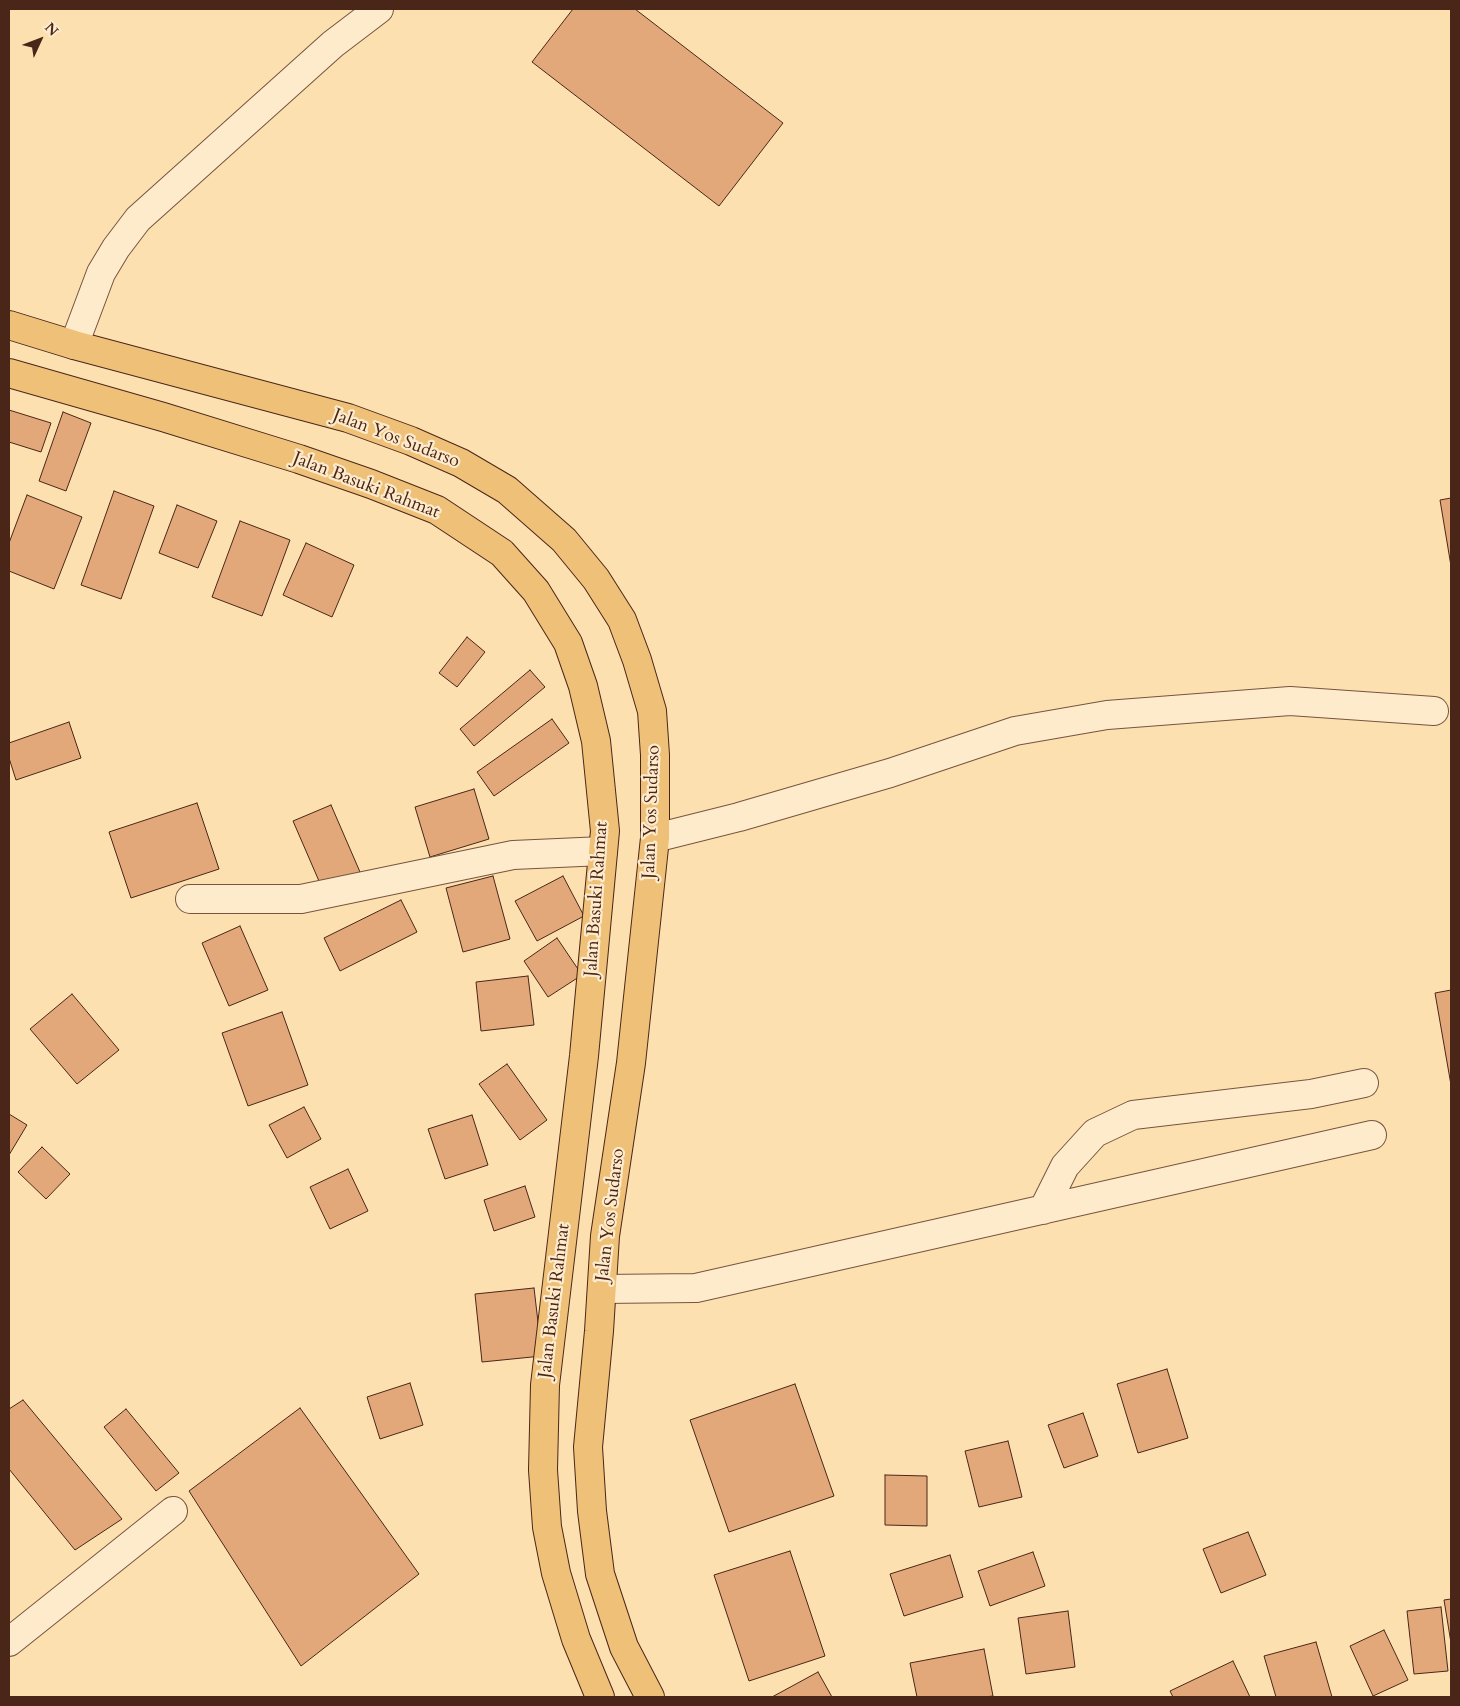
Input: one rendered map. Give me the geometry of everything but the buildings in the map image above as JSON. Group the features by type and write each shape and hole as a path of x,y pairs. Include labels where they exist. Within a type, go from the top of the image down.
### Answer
{"highway":[{"name":"Jalan Yos Sudarso","path":"9,325 74,345 348,418 411,441 461,463 507,490 564,540 596,578 622,620 652,711 655,755 655,838 631,1063 605,1236 588,1447 592,1511 600,1574 624,1647 650,1697"},
{"name":"Jalan Basuki Rahmat","path":"9,373 299,459 371,484 437,510 502,553 536,591 568,643 583,686 596,741 605,831 584,1056 545,1385 543,1470 547,1527 556,1573 576,1639 600,1697"}],"street":[{"path":"74,345 102,273 116,248 138,219 332,44 379,9"},
{"path":"655,838 738,817 890,773 1015,731 1107,715 1290,701 1434,711"},
{"path":"190,899 301,899 513,855 603,851"},
{"path":"1043,1210 1065,1166 1095,1133 1133,1115 1311,1094 1364,1083"},
{"path":"602,1290 696,1288 1372,1135"},
{"path":"9,1642 173,1511"}]}
